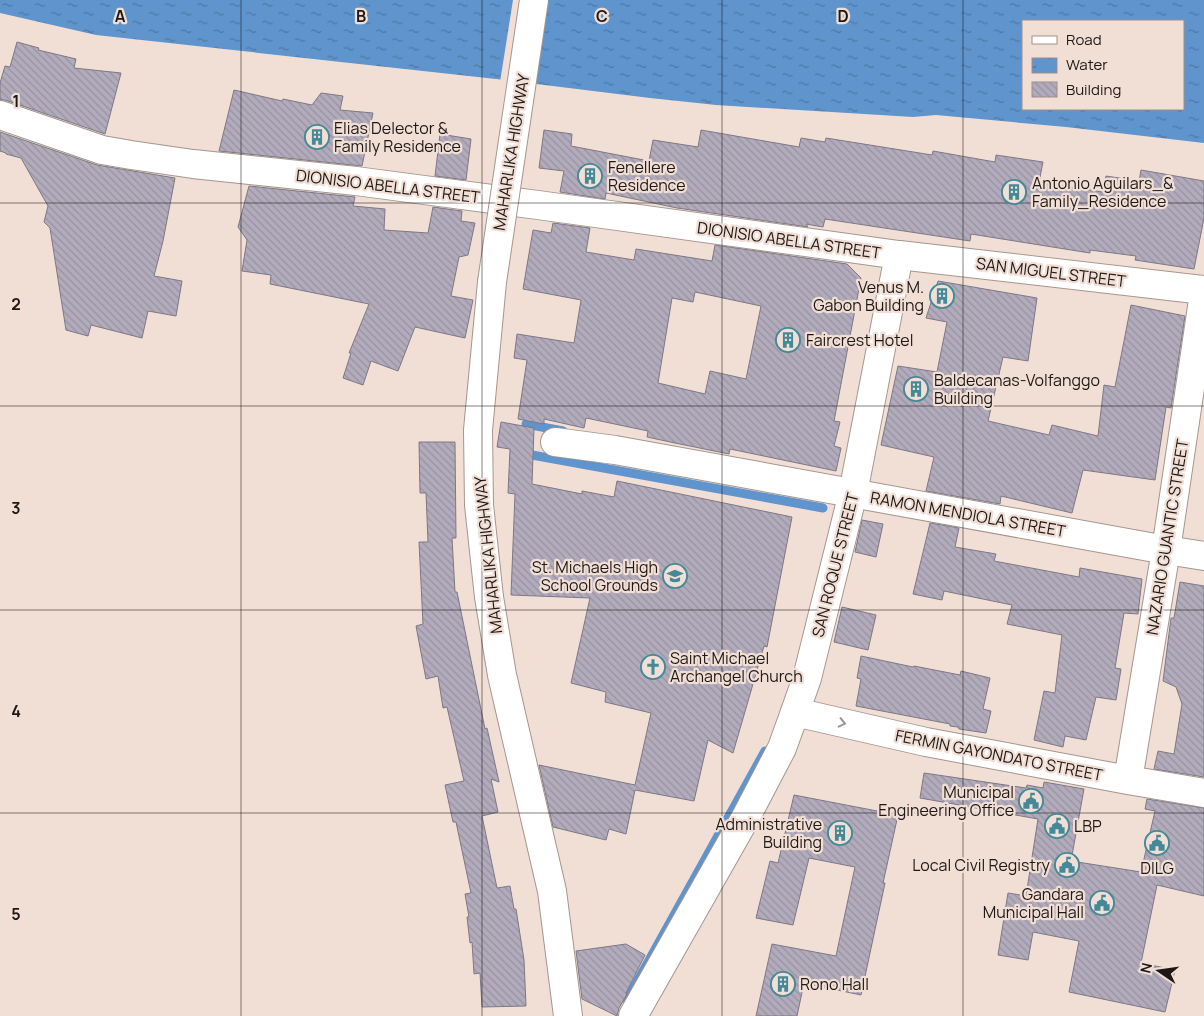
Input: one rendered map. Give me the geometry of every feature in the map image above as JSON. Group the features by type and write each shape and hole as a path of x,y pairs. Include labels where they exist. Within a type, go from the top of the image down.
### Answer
{"main road":[{"name":"MAHARLIKA HIGHWAY","path":"534,0 492,282 478,430 479,506 489,597 502,676 552,891 568,1016"},
{"name":"DIONISIO ABELLA STREET","path":"0,115 102,150 131,155 528,204 899,255"},
{"name":"SAN MIGUEL STREET","path":"899,255 1204,291"},
{"name":"SAN ROQUE STREET","path":"632,1016 746,817 782,748 795,712 806,678 853,492 899,255"},
{"name":"NAZARIO GUANTIC STREET","path":"1128,780 1166,550 1204,291"},
{"name":"RAMON MENDIOLA STREET","path":"555,442 615,450 1204,556"},
{"name":"FERMIN GAYONDATO STREET","path":"795,712 926,742 1204,793"}],"water":[{"path":"0,0 1204,0 1204,143 1066,127 936,115 913,117 716,105 96,35 0,13"}],"pier":[{"path":"513,0 547,0 534,87 500,82"}],"building":[{"path":"17,42 39,48 38,50 76,59 74,68 121,73 105,134 5,100 0,100 0,83 5,66 10,67"},
{"path":"234,90 282,101 283,99 312,105 321,93 343,96 340,110 373,113 362,166 219,151"},
{"path":"544,130 572,134 571,146 649,161 653,140 698,147 701,130 799,147 801,138 825,142 826,138 932,155 933,151 995,162 996,155 1043,162 1039,182 1103,192 1106,176 1139,181 1141,170 1204,181 1204,218 1194,269 1135,260 1136,256 1090,250 1090,253 971,234 970,241 825,219 823,227 806,224 808,227 677,208 606,193 605,199 560,192 564,171 539,168"},
{"path":"0,132 97,165 175,178 154,276 182,281 176,316 148,311 142,338 91,325 88,336 66,330 50,228 44,222 48,206 21,158 0,151"},
{"path":"440,134 471,139 466,180 435,176"},
{"path":"249,186 355,197 353,206 385,209 384,230 428,233 433,207 462,211 461,221 475,223 468,255 459,257 451,296 473,300 465,338 415,327 398,371 371,361 363,385 343,378 351,353 349,353 369,304 270,284 271,275 242,271 247,240 238,227"},
{"path":"553,223 590,228 586,252 634,260 636,249 712,261 715,245 847,264 861,278 834,421 840,422 834,446 841,448 836,471 730,449 729,454 675,443 647,437 648,431 586,418 584,428 544,419 544,424 518,419 527,360 514,358 517,334 574,343 581,300 523,289 533,230 551,233","holes":["695,292 761,306 746,379 710,371 705,394 658,383 672,298 693,302"]},
{"path":"938,281 1037,298 1028,361 1003,357 988,421 1049,435 1052,425 1098,436 1104,385 1115,387 1131,305 1185,316 1171,408 1166,407 1155,480 1083,470 1072,513 1001,496 1000,504 926,491 934,457 881,445 898,366 937,372 947,322 926,318"},
{"path":"501,422 534,428 532,484 582,494 582,491 614,497 617,481 792,517 767,647 764,646 733,753 708,740 694,801 635,790 626,834 609,829 606,840 553,827 539,765 635,785 651,713 605,702 606,692 571,683 590,598 511,595 515,494 508,493 510,449 497,447"},
{"path":"419,442 455,442 456,538 452,538 455,592 457,592 485,729 487,728 499,782 491,779 498,812 482,816 497,888 510,886 514,909 516,909 524,960 526,1006 482,1007 480,973 474,974 472,942 470,943 467,917 469,917 465,894 471,893 456,822 453,822 445,785 464,781 447,707 443,708 438,676 426,679 416,626 423,624 419,542 428,542 426,493 420,493"},
{"path":"862,520 883,524 876,557 855,552"},
{"path":"930,523 959,528 955,547 996,554 994,561 1079,577 1080,568 1142,579 1138,614 1124,613 1115,668 1121,669 1116,700 1096,697 1086,740 1065,736 1063,747 1034,740 1044,691 1055,693 1062,635 1007,624 1012,605 944,591 942,600 913,594"},
{"path":"1180,582 1204,586 1204,777 1154,769 1158,751 1174,754 1182,704 1176,687 1163,681 1171,618 1174,618"},
{"path":"842,607 876,615 868,650 834,642"},
{"path":"861,656 913,667 960,675 961,671 990,678 983,709 991,711 986,733 959,729 958,727 950,726 950,724 856,706 861,679 857,678"},
{"path":"924,773 1026,788 1027,785 1043,788 1044,782 1084,789 1071,861 1141,872 1155,811 1145,809 1147,799 1204,808 1204,896 1157,885 1141,963 1175,970 1165,1012 1069,992 1079,941 1033,932 1028,960 998,955 1008,893 1026,896 1038,819 920,798"},
{"path":"794,795 898,815 861,995 804,983 797,1016 756,1016 772,944 836,956 855,867 809,858 793,925 756,918 770,861 778,863"},
{"path":"626,944 645,955 619,1008 617,1016 582,999 576,951"}],"waterway":[{"path":"526,424 563,431"},
{"path":"521,453 823,508"},
{"path":"627,1000 765,751"}],"place":[{"name":"Elias Delector & Family Residence","path":"317,137"},
{"name":"Fenellere Residence","path":"590,176"},
{"name":"Antonio Aguilars_& Family_Residence","path":"1014,192"},
{"name":"Venus M. Gabon Building","path":"942,296"},
{"name":"Faircrest Hotel","path":"788,340"},
{"name":"Baldecanas-Volfanggo Building","path":"916,389"},
{"name":"St. Michaels High School Grounds","path":"675,576"},
{"name":"Saint Michael Archangel Church","path":"653,667"},
{"name":"Municipal Engineering Office","path":"1031,801"},
{"name":"LBP","path":"1057,826"},
{"name":"Administrative Building","path":"840,833"},
{"name":"DILG","path":"1157,843"},
{"name":"Local Civil Registry","path":"1067,865"},
{"name":"Gandara Municipal Hall","path":"1102,903"},
{"name":"Rono Hall","path":"783,984"}]}
